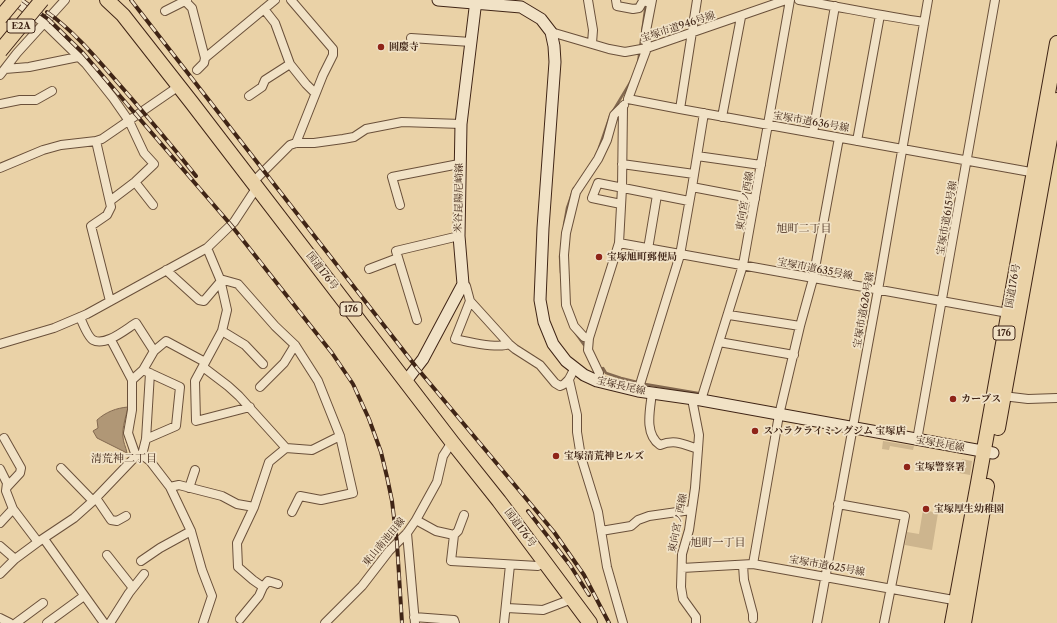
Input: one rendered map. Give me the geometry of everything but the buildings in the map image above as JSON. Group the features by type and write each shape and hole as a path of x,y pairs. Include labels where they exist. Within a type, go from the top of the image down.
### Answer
{"highway":[{"name":"E2A","path":"0,18 14,0"},
{"name":"E2A","path":"0,51 42,0"},
{"name":"国道176号","path":"108,0 123,15 179,86 499,501 590,623"},
{"name":"国道176号","path":"988,453 1003,396 1057,43"},
{"name":"国道176号","path":"952,623 962,601 988,453 1008,313 1038,174 1057,100"},
{"name":"国道176号","path":"962,601 964,623"}],"street":[{"path":"14,0 44,24 86,64 129,121 144,153 154,164 135,182 110,201"},
{"path":"2,72 65,0"},
{"path":"165,11 185,0 192,8 205,58 204,63 197,70"},
{"path":"205,58 275,0"},
{"path":"291,0 333,49 333,55 315,93 296,143"},
{"path":"438,0 522,4 541,19 551,32"},
{"path":"588,0 593,30 592,43"},
{"path":"616,0 617,6 633,9 639,8 647,1"},
{"path":"680,109 697,0"},
{"name":"宝塚市道946号線","path":"551,32 609,49 626,52 642,49 741,17 786,0"},
{"name":"東向宮ノ西線","path":"696,623 696,616 683,599 681,587 682,554 692,510 698,448 699,435 696,399 729,315 743,265 790,0"},
{"path":"799,0 880,16 924,22"},
{"name":"宝塚市道626号線","path":"817,623 878,290 928,0"},
{"name":"宝塚市道615号線","path":"917,440 995,0"},
{"path":"589,338 584,338 574,326 566,305 564,255 566,233 576,192 598,159 607,140 614,115 628,99 646,31 647,1"},
{"name":"米谷昆陽尼崎線","path":"462,284 459,236 459,164 461,124 476,2"},
{"path":"813,133 835,6"},
{"path":"264,9 275,23 290,64 315,93"},
{"path":"857,140 880,16"},
{"path":"722,116 741,17"},
{"name":"宝塚長尾線","path":"551,32 555,62 543,228 540,300 544,322 553,344 566,361 584,375 597,381 638,391 696,399 988,453"},
{"path":"411,38 471,42"},
{"path":"2,72 78,57"},
{"path":"249,96 262,87 265,80 290,64"},
{"path":"0,168 43,150 61,145 96,141 129,121 179,86"},
{"path":"0,104 20,100 36,100 52,91"},
{"name":"宝塚市道636号線","path":"628,99 1038,174"},
{"path":"597,381 599,373 588,350 589,338 619,243 622,188 623,106"},
{"path":"638,391 680,255 704,113"},
{"path":"0,344 54,328 80,318 207,248 234,222 255,185 290,145 296,143 314,143 354,137 366,129 402,122 461,124"},
{"path":"753,564 779,415 800,326 814,278 839,138"},
{"path":"96,141 111,207 107,215 91,226 110,301"},
{"path":"697,156 761,165"},
{"path":"400,205 392,177 459,164"},
{"path":"622,164 694,174"},
{"path":"135,182 154,205"},
{"path":"621,204 592,198 598,183 689,201"},
{"path":"692,188 755,199"},
{"path":"648,249 657,195"},
{"path":"417,320 396,251 459,236"},
{"name":"宝塚市道635号線","path":"619,243 1008,313"},
{"path":"207,248 221,280 227,310 222,331 196,381 196,421 250,407"},
{"path":"369,269 398,258"},
{"path":"166,270 199,300 204,301 221,280"},
{"path":"221,280 238,284 275,326 295,345 318,381 340,436 353,493 321,500 300,496 292,512"},
{"path":"406,381 423,359 462,284 466,286 470,301 509,344 540,365 555,383 560,386 564,385 569,380 575,367"},
{"path":"470,301 455,339 505,346 509,344"},
{"path":"729,315 800,326"},
{"path":"80,318 93,340 111,340 136,323 154,351"},
{"path":"222,331 245,344 263,364"},
{"path":"111,340 132,380 132,410 128,433 139,455 150,461 170,487 191,531 202,570 212,596 203,623"},
{"path":"0,574 15,559 74,518 95,500 139,455 146,438 147,371 154,351 166,341 204,365 228,386 250,407 286,448"},
{"path":"719,342 794,355"},
{"path":"260,387 284,363 295,345"},
{"path":"132,380 147,371"},
{"path":"146,438 176,426 180,387 147,371"},
{"path":"569,380 577,415 577,432 581,456 598,512 606,568 623,623"},
{"path":"652,393 650,426 654,441 660,445 667,442 677,441 698,448"},
{"path":"1003,396 1028,399 1057,398"},
{"path":"263,587 252,580 238,567 237,543 254,507 269,462 286,448 312,450 340,436"},
{"path":"4,438 21,468 20,473 7,487"},
{"name":"東山南池田線","path":"325,623 362,586 389,551 407,533 437,482 443,456 452,442"},
{"path":"61,468 95,500 111,520 117,521 126,516"},
{"path":"0,469 7,483 6,491 13,509 41,540 104,623"},
{"path":"189,488 195,470"},
{"path":"170,487 179,485 222,496 236,504 254,507"},
{"path":"838,504 905,516 884,623"},
{"path":"0,523 13,509"},
{"path":"601,532 631,526 638,520 649,516 692,510"},
{"path":"464,515 458,531 454,535 451,561 538,566 544,561"},
{"path":"416,520 436,531 454,535"},
{"path":"141,561 160,548 191,531"},
{"path":"407,533 414,620 454,620 456,623"},
{"path":"0,546 15,559"},
{"path":"107,555 133,588"},
{"path":"743,564 744,580 753,619"},
{"name":"宝塚市道625号線","path":"682,568 753,564 962,601"},
{"path":"504,623 507,608 510,565"},
{"path":"110,623 144,574"},
{"path":"240,619 260,596 263,587 268,580 278,584"},
{"path":"47,623 84,596"},
{"path":"507,608 543,610 572,599"},
{"path":"16,623 43,603"},
{"path":"0,618 10,623"}],"shaded area":[{"path":"128,407 123,433 123,441 127,453 97,438 93,431 98,428 97,420 104,415 115,409"},
{"path":"883,441 914,446 913,450 890,446 889,450 882,449"},
{"path":"962,459 972,461 970,475 959,473"},
{"path":"923,510 938,513 932,550 905,545 907,532 919,534"}],"waterway":[{"path":"638,63 646,3"},
{"path":"599,148 610,116 631,81"},
{"path":"564,225 567,208 574,188"},
{"path":"560,256 561,273"},
{"path":"574,331 584,345"},
{"path":"603,368 606,373 621,378 645,384 698,393"}],"railway":[{"path":"22,0 48,19 83,53 231,225 332,353 353,384 369,419 381,452 392,501 397,543 402,623"},
{"path":"131,0 417,368 554,532 584,575 609,623"},
{"path":"47,12 73,34 97,59 196,176"},
{"path":"528,511 570,565 589,595"}],"place":[{"name":"圓慶寺","path":"381,47"},
{"name":"宝塚旭町郵便局","path":"599,257"},
{"name":"カーブス","path":"953,399"},
{"name":"スハラクライミングジム 宝塚店","path":"755,431"},
{"name":"宝塚清荒神ヒルズ","path":"556,456"},
{"name":"宝塚警察署","path":"907,467"},
{"name":"宝塚厚生幼稚園","path":"926,509"}],"district":[{"name":"旭町二丁目","path":"804,229"},
{"name":"清荒神二丁目","path":"124,459"},
{"name":"旭町一丁目","path":"718,543"}]}
